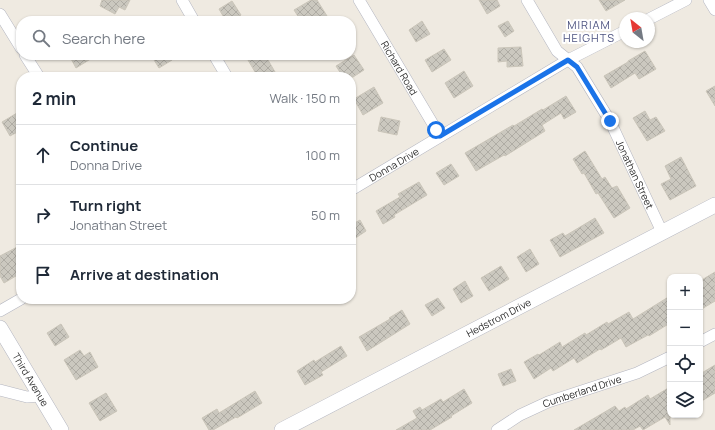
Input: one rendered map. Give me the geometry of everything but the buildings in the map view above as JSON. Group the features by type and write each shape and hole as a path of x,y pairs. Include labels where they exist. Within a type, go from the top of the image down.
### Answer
{"street":[{"path":"182,0 191,16"},
{"name":"Richard Road","path":"358,0 440,136"},
{"name":"Jonathan Street","path":"527,0 557,51 577,67 610,121 662,232"},
{"path":"655,16 686,0"},
{"path":"709,0 715,10"},
{"path":"0,14 16,40"},
{"name":"Donna Drive","path":"356,187 568,60 619,34"},
{"path":"28,60 36,72"},
{"path":"217,60 225,72"},
{"name":"Hedstrom Drive","path":"282,430 715,205"},
{"path":"0,311 16,301"},
{"name":"Third Avenue","path":"0,328 61,430"},
{"path":"703,340 715,334"},
{"name":"Cumberland Drive","path":"497,430 520,415 548,402 637,373 667,358"},
{"path":"0,390 27,397 40,396"}],"district":[{"name":"MIRIAM HEIGHTS","path":"589,30"}],"route":[{"path":"436,130 440,136 568,60 577,67 610,121"}]}
